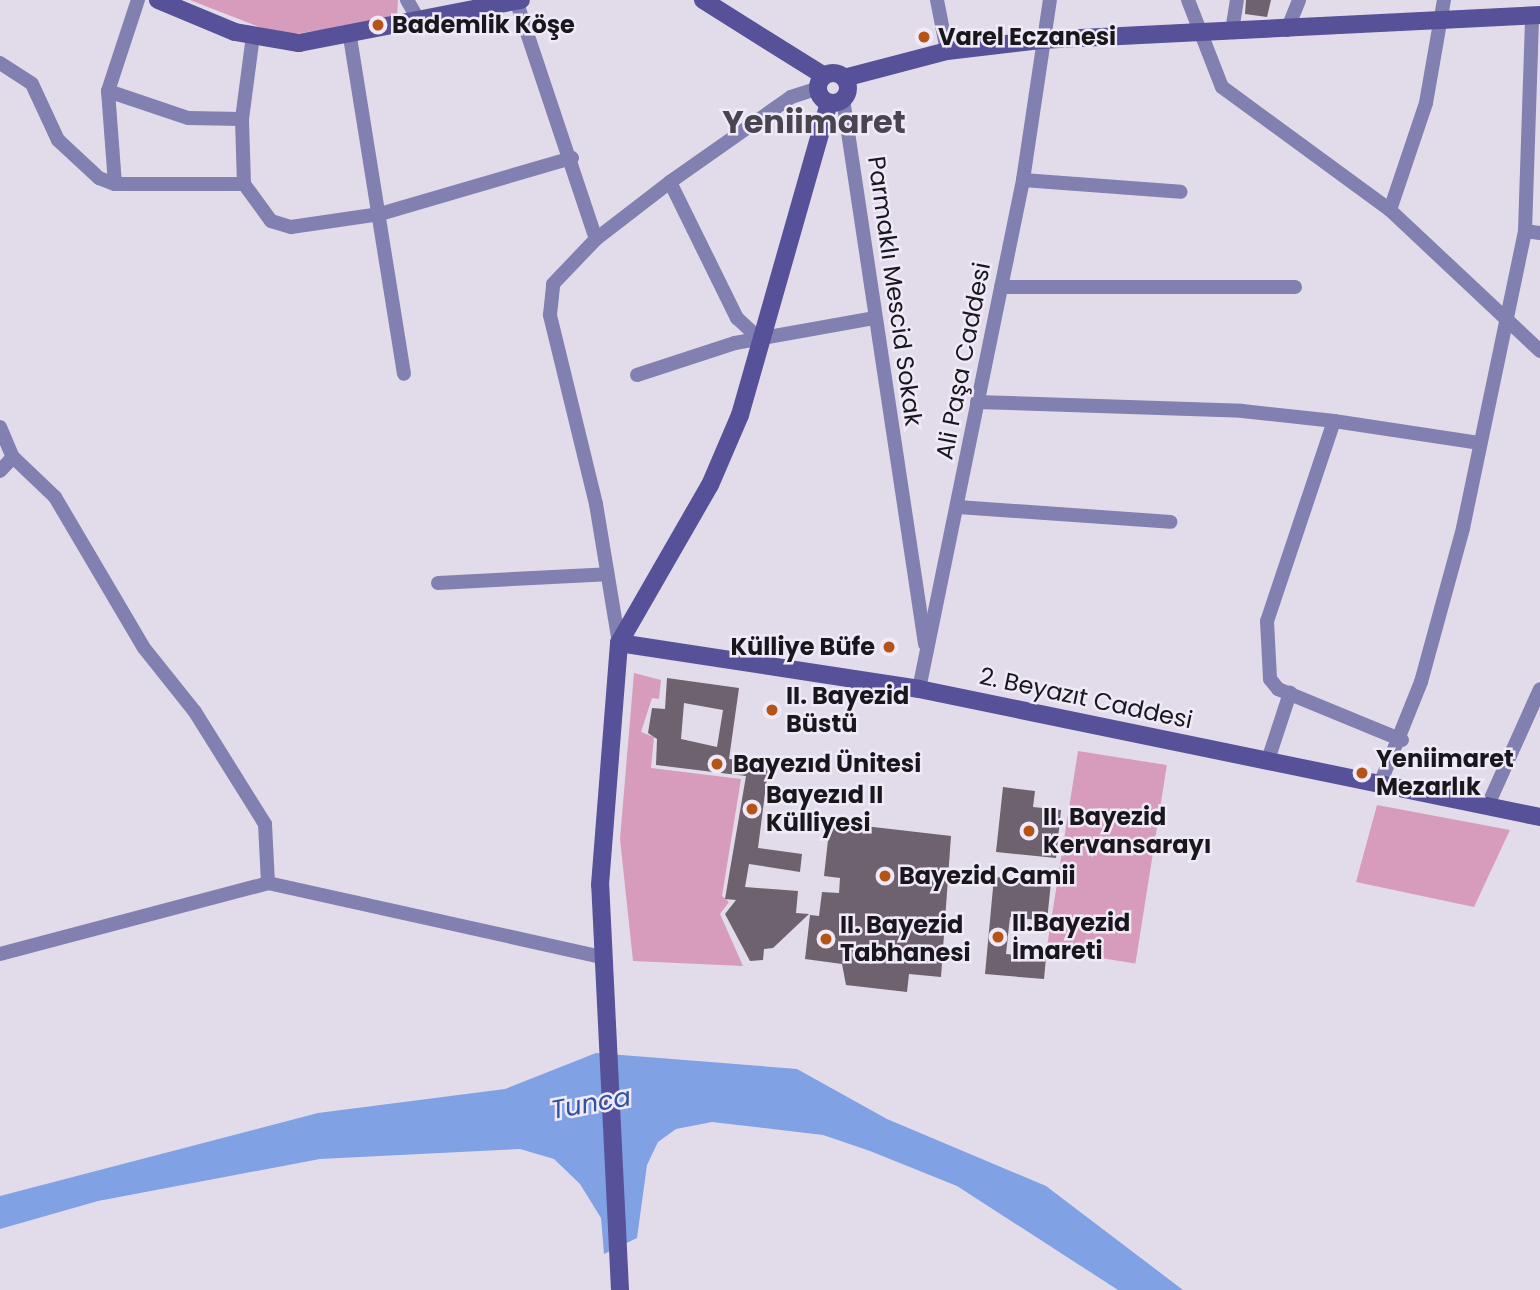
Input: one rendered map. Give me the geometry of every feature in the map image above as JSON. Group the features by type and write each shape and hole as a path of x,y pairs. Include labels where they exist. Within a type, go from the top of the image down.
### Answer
{"street":[{"path":"115,184 108,91 138,0"},
{"path":"158,0 253,36 299,43 350,37 417,17 518,0 572,158 596,239"},
{"path":"407,0 417,17"},
{"path":"704,0 821,82 836,101"},
{"path":"937,0 947,51"},
{"name":"Ali Paşa Caddesi","path":"919,689 1023,180 1040,40 1050,0"},
{"path":"1188,0 1199,32 1229,93 1390,210 1504,313 1540,351"},
{"path":"1232,31 1237,0"},
{"path":"1287,30 1299,0"},
{"path":"1390,210 1426,103 1443,24 1444,0"},
{"path":"620,1290 608,991 601,957 601,875 620,643 549,304 559,277 596,239 670,182 791,97 821,82 947,51 1040,40 1443,24 1536,16 1532,232 1504,313 1463,528 1402,740 1380,784"},
{"path":"253,36 242,120 244,184 280,225 380,214 572,158"},
{"path":"350,37 404,374"},
{"path":"0,63 32,84 52,129 74,157 115,184 244,184"},
{"path":"620,643 726,450 844,78"},
{"path":"108,91 188,118 242,120"},
{"name":"Parmaklı Mescid Sokak","path":"836,101 874,318 927,654"},
{"path":"1023,180 1181,192"},
{"path":"670,182 737,318 762,341"},
{"path":"1000,287 1295,287"},
{"path":"636,375 736,343 762,341 874,318"},
{"path":"977,402 1242,411 1334,421 1479,443"},
{"path":"1334,421 1267,621 1270,680 1290,693 1402,740"},
{"path":"0,428 13,457 55,497 144,648 195,712 265,824 268,883"},
{"path":"0,471 13,457"},
{"path":"958,507 1170,522"},
{"path":"438,583 607,573"},
{"name":"2. Beyazıt Caddesi","path":"620,643 919,689 1540,817"},
{"path":"1487,807 1540,689"},
{"path":"1268,760 1290,693"},
{"path":"0,954 268,883 601,957"}],"shaded area":[{"path":"190,0 398,0 397,18 282,36"},
{"path":"634,673 661,680 659,699 652,698 641,732 654,737 651,768 741,779 722,896 729,902 720,914 743,966 633,961 620,839"},
{"path":"1078,751 1167,765 1135,964 1047,950"},
{"path":"1377,805 1510,830 1474,907 1356,882"}],"water":[{"name":"Tunca","path":"596,1053 797,1069 887,1119 1046,1186 1183,1290 1118,1290 957,1186 870,1151 823,1135 712,1122 676,1129 658,1142 647,1165 637,1238 604,1254 601,1218 580,1184 554,1159 520,1149 320,1159 98,1201 0,1229 0,1196 318,1113 505,1089"}],"building":[{"path":"1246,0 1271,0 1267,17 1245,14"},
{"name":"Bayezıd II Külliyesi","path":"667,678 739,688 729,759 769,762 758,848 802,854 800,872 749,864 745,887 798,891 796,913 809,914 773,948 764,949 763,960 750,961 725,914 736,900 725,899 746,776 656,765 657,739 648,733 652,708 665,709","holes":["684,703 723,710 717,747 681,739"]},
{"name":"II. Bayezid Kervansarayı","path":"1003,787 1035,791 1033,807 1061,810 1056,858 996,852"},
{"name":"Bayezid Camii","path":"830,822 951,836 941,977 909,974 907,992 846,985 842,964 805,959 810,915 819,916 822,892 839,893 840,878 824,876"},
{"name":"II.Bayezid İmareti","path":"994,877 1051,882 1047,921 1010,917 1006,954 1046,958 1044,979 985,974"}],"place":[{"name":"Bademlik Köşe","path":"378,25"},
{"name":"Varel Eczanesi","path":"924,37"},
{"name":"Külliye Büfe","path":"889,647"},
{"name":"II. Bayezid Büstü","path":"772,710"},
{"name":"Bayezıd Ünitesi","path":"717,764"},
{"name":"Yeniimaret Mezarlık","path":"1362,773"},
{"name":"Bayezıd II Külliyesi","path":"752,809"},
{"name":"II. Bayezid Kervansarayı","path":"1029,831"},
{"name":"Bayezid Camii","path":"885,876"},
{"name":"II.Bayezid İmareti","path":"998,937"},
{"name":"II. Bayezid Tabhanesi","path":"826,939"}],"district":[{"name":"Yeniimaret","path":"814,122"}]}
